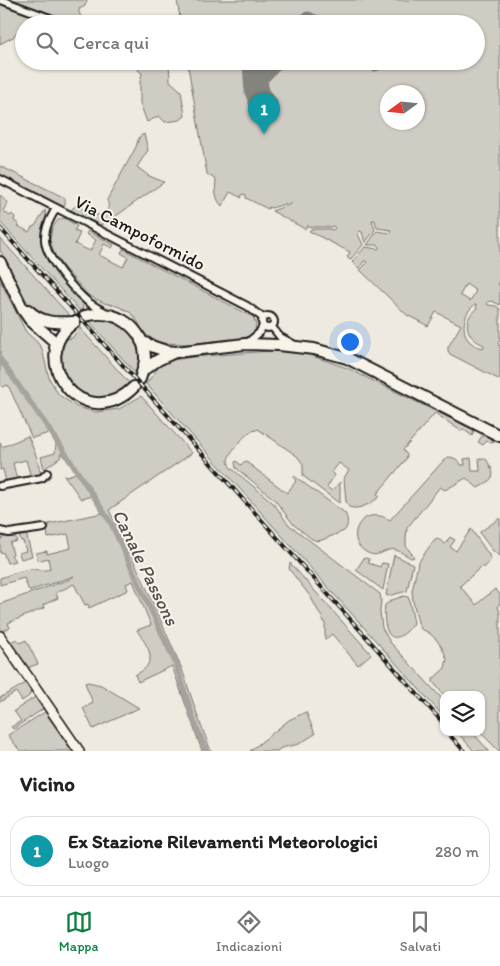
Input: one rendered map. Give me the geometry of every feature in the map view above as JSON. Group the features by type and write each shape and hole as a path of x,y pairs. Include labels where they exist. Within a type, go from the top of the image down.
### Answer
{"main road":[{"path":"0,262 30,320 54,342 56,352"},
{"path":"20,302 34,316 48,322 74,322 64,332 58,342 56,352 57,371 67,388 82,399 91,402 110,402 128,394 139,379 158,360 176,352"},
{"path":"85,316 113,315 133,328 144,350 145,360 139,379"},
{"path":"141,341 161,350 176,352 245,344 299,346 328,352 347,358 500,436"},
{"path":"0,636 78,751"}],"street":[{"path":"1,0 42,15"},
{"name":"Via Campoformido","path":"0,179 247,306 263,318 268,316 272,318 274,322 272,327"},
{"name":"Via Campoformido","path":"56,208 46,229 45,242 50,258 83,297 96,308 113,315"},
{"path":"245,344 254,338 262,326 263,318"},
{"path":"262,326 266,329 272,327 280,337 299,346"},
{"path":"0,486 42,478 47,473"},
{"path":"0,531 9,533 44,528"}],"shaded area":[{"path":"13,0 87,0 85,6 79,9 80,15 53,15"},
{"path":"177,0 500,0 500,281 498,284 500,286 500,305 492,301 487,302 488,305 496,306 500,309 500,341 498,343 500,345 500,380 450,354 448,347 461,325 436,312 428,326 407,315 360,270 367,263 366,261 359,268 352,262 365,247 379,248 378,245 367,245 377,231 390,233 391,230 377,228 375,220 372,220 375,230 365,243 362,232 359,231 358,234 363,245 350,260 347,257 350,252 309,231 311,229 333,230 335,228 333,226 307,226 305,229 272,211 291,204 290,202 272,208 269,207 268,209 246,198 244,194 241,196 242,198 230,192 222,206 217,197 216,180 207,174 189,70 250,70 254,95 264,110 269,103 262,91 260,84 261,76 263,77 270,70 485,70 485,15 180,15","holes":["466,284 476,291 470,301 460,295","476,304 477,308 472,313 467,324 470,334 484,345 484,348 476,346 469,341 465,332 466,316"]},
{"path":"0,3 30,15 15,15 15,35 0,44"},
{"path":"138,70 169,70 170,81 181,91 185,116 180,120 165,122 159,116 147,122 140,103 142,73"},
{"path":"144,134 148,150 137,167 149,176 164,182 109,221 100,225 71,210 77,205 88,212 99,215 108,209 107,200 136,147 139,137"},
{"path":"0,166 65,198 65,205 63,207 0,175"},
{"path":"0,195 8,202 3,211 10,216 12,214 15,217 14,221 19,224 18,226 29,232 45,210 46,218 41,237 42,249 57,273 83,301 81,312 0,222"},
{"path":"64,218 77,226 74,231 80,233 75,244 90,251 96,240 86,234 88,231 114,245 112,248 104,244 99,255 123,267 128,257 121,253 123,249 253,317 256,323 255,331 247,337 237,339 186,344 160,343 148,336 144,333 135,317 128,311 88,295 63,267 54,254 50,240 52,228 58,220"},
{"path":"0,238 70,316 58,319 47,317 36,311 26,300 0,250"},
{"path":"0,280 26,332 42,349 49,378 59,395 77,407 96,412 119,409 141,396 192,453 109,510 142,578 182,669 211,751 202,751 172,666 138,682 135,675 147,666 150,655 137,630 151,625 133,581 126,584 128,590 89,608 88,604 85,605 74,584 56,593 58,598 43,605 44,608 8,623 10,628 3,631 0,627 0,604 74,576 29,591 24,578 0,585 0,578 16,572 29,569 50,569 48,558 38,561 36,553 47,551 47,554 71,548 68,534 48,538 47,530 50,525 44,525 103,513 92,496 81,499 64,475 76,473 62,453 60,454 61,457 44,469 41,457 55,453 56,444 49,433 32,438 8,385 3,387 0,385"},
{"path":"96,319 117,323 132,335 139,353 137,375 90,322"},
{"path":"80,328 131,385 113,397 87,397 70,386 64,377 61,367 63,346 68,335 67,339 72,338"},
{"path":"269,351 304,353 347,368 474,431 472,436 463,429 461,431 435,413 403,450 407,455 406,459 377,494 380,496 369,504 357,508 349,507 346,502 344,478 349,470 339,463 332,472 335,475 327,487 332,491 340,482 339,503 303,476 303,464 297,456 258,429 250,432 242,440 232,451 228,460 231,468 270,500 288,524 380,594 382,628 390,642 440,697 440,713 146,384 161,364 192,357"},
{"path":"28,436 37,458 41,475 31,477 26,460 13,463 17,480 6,482 3,469 0,470 0,442 2,447"},
{"path":"482,436 486,436 496,440 500,443 497,441 492,443 487,441 483,445 478,442"},
{"path":"448,457 456,459 461,465 465,465 464,459 471,458 472,471 480,471 479,458 486,459 492,469 493,476 488,482 478,488 466,478 445,490 440,487 407,528 406,546 414,557 411,558 396,550 388,550 375,555 366,552 359,546 356,532 358,525 364,519 371,516 380,516 390,520"},
{"path":"236,461 241,465 245,461 287,493 296,481 293,478 294,476 345,513 347,518 346,529 322,540 312,539 294,525 274,499 236,468"},
{"path":"500,518 500,556 493,551 480,532"},
{"path":"471,529 491,560 484,568 482,566 460,586 476,605 495,589 500,594 498,606 500,614 500,751 484,736 485,691 441,691 433,682 433,679 445,668 447,659 437,641 421,629 413,601 412,591 418,563 434,540 437,538 445,544 450,537 455,540 450,547 456,551"},
{"path":"26,533 32,556 21,559 19,553 26,551 19,535"},
{"path":"15,535 17,541 10,543 13,554 11,555 15,561 7,563 3,552 0,553 0,538"},
{"path":"394,555 413,564 407,591 388,596 386,595"},
{"path":"364,558 369,559 368,563 380,567 382,563 388,564 383,590 356,570"},
{"path":"290,563 371,654 358,665 332,634 325,640 325,623 310,596 289,569"},
{"path":"404,596 409,599 414,623 399,637 394,637 390,635 385,624 385,605 392,600"},
{"path":"17,639 20,643 26,640 38,664 27,668 10,642"},
{"path":"26,683 31,690 29,696 22,701 16,692 0,702 0,698"},
{"path":"85,683 101,685 139,708 93,729 83,708 93,703"},
{"path":"35,697 43,709 13,729 11,727 21,721 14,711"},
{"path":"45,712 72,751 20,751 8,735"},
{"path":"306,712 315,734 299,744 281,748 277,751 250,751 289,720"},
{"path":"461,736 476,736 489,751 474,751"}],"waterway":[{"name":"Canale Passons","path":"0,359 58,442 111,523 176,664 194,721 206,751"}],"taxiway":[{"path":"250,70 252,92 256,102 264,110 270,103 265,97 260,84 261,76 269,70"}],"railway":[{"path":"0,228 440,720"},
{"path":"451,736 464,751"}],"place":[{"name":"Ex Stazione Rilevamenti Meteorologici","path":"264,134"}]}
